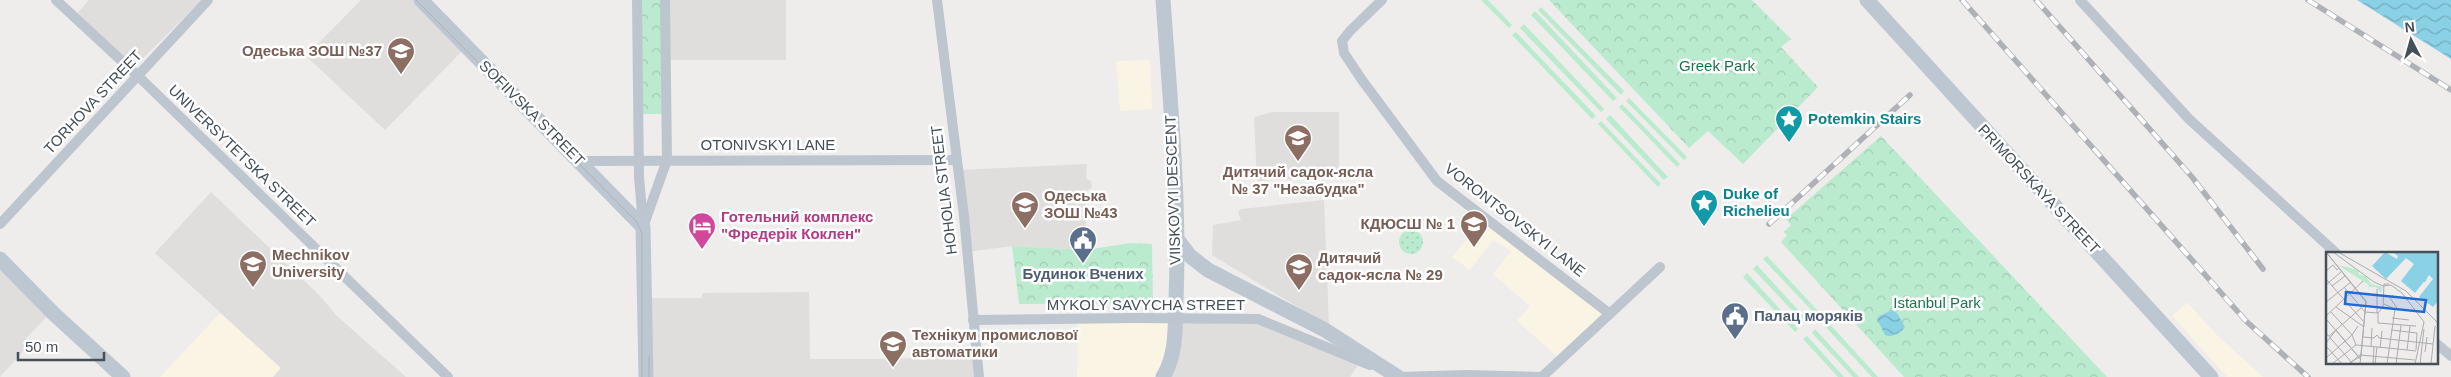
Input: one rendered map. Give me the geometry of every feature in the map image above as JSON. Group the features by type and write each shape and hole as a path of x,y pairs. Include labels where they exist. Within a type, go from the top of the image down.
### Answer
{"main road":[{"name":"SOFIIVSKA STREET","path":"421,0 643,227"},
{"name":"VIISKOVYI DESCENT","path":"1163,0 1177,239 1174,346 1163,377"},
{"name":"PRIMORSKAYA STREET","path":"1867,0 2211,377"},
{"path":"643,227 646,377"},
{"path":"1177,239 1190,256 1208,270 1317,326 1357,349 1398,377"},
{"path":"0,259 54,314 123,377"}],"street":[{"name":"UNIVERSYTETSKA STREET","path":"56,0 138,76 448,377"},
{"name":"TORHOVA STREET","path":"0,224 208,0"},
{"path":"637,0 639,160 643,227"},
{"path":"643,227 667,160 665,0"},
{"name":"HOHOLIA STREET","path":"937,0 954,154 957,160 979,377"},
{"name":"VORONTSOVSKYI LANE","path":"1382,0 1350,31 1342,42 1344,53 1362,80 1438,181 1610,314"},
{"path":"2080,0 2189,118 2335,252"},
{"name":"OTONIVSKYI LANE","path":"580,161 957,160"},
{"path":"1398,377 1543,376 1660,267"},
{"name":"MYKOLY SAVYCHA STREET","path":"973,320 1258,319 1398,377"},
{"path":"2438,345 2451,356"}],"shaded area":[{"path":"89,0 202,0 135,66 75,16"},
{"path":"361,0 418,0 466,47 385,130 306,56"},
{"path":"668,0 786,0 786,60 670,60"},
{"path":"1150,60 1152,109 1120,111 1116,61"},
{"name":"Дитячий садок-ясла № 37 \"Незабудка\"","path":"1273,112 1339,112 1339,177 1257,181 1254,117"},
{"path":"1087,164 1086,179 1091,181 1092,188 1086,191 1086,250 1012,246 967,252 958,170"},
{"name":"Mechnikov University","path":"211,192 320,296 337,316 406,377 273,377 281,368 155,253"},
{"name":"Дитячий садок-ясла № 29","path":"1324,200 1329,326 1212,255 1213,225 1241,220 1238,212 1241,209"},
{"path":"1483,220 1607,314 1560,359 1517,321 1530,306 1493,274 1511,251 1493,240 1470,270 1452,257"},
{"path":"0,265 51,312 22,343 26,348 0,377"},
{"path":"809,292 810,359 889,359 976,355 978,377 647,377 646,298 702,298 702,293"},
{"path":"2187,302 2215,333 2263,377 2227,377 2172,316"},
{"path":"220,313 281,368 273,377 160,377"},
{"path":"1078,320 1174,320 1161,377 1077,377"},
{"path":"1176,320 1257,320 1360,362 1350,377 1164,377"}],"green space":[{"path":"640,0 661,0 663,114 641,114"},
{"path":"1481,0 1488,0 1512,25 1509,28"},
{"name":"Greek Park","path":"1549,0 1752,0 1791,39 1781,47 1818,87 1743,164 1708,131 1689,148"},
{"path":"1541,7 1624,91 1621,95 1538,10"},
{"path":"1535,11 1617,98 1613,101 1531,15"},
{"path":"1524,24 1604,109 1601,112 1520,28"},
{"path":"1516,32 1596,116 1592,119 1512,35"},
{"path":"1629,98 1687,157 1684,160 1626,101"},
{"path":"1622,104 1680,164 1677,167 1619,107"},
{"path":"1610,115 1668,177 1664,180 1606,119"},
{"path":"1601,121 1661,184 1658,187 1598,124"},
{"name":"Istanbul Park","path":"1881,136 2107,377 1904,377 1781,242 1787,235 1784,232 1791,225 1786,219"},
{"path":"1411,230 1420,233 1423,242 1420,251 1411,254 1402,251 1399,242 1402,233"},
{"name":"Будинок Вчених","path":"1130,243 1152,244 1153,303 1019,304 1012,246 1086,250"},
{"path":"1767,256 1818,311 1815,314 1763,259"},
{"path":"1757,265 1808,321 1805,324 1753,269"},
{"path":"1747,273 1798,329 1795,332 1743,277"},
{"path":"1826,320 1878,377 1872,377 1822,323"},
{"path":"1815,329 1859,377 1853,377 1812,333"},
{"path":"1807,336 1844,377 1838,377 1803,339"}],"water":[{"path":"2357,0 2451,0 2451,59"},
{"path":"1892,310 1897,313 1905,327 1896,334 1888,336 1885,335 1877,319 1879,316"}],"tram line":[{"path":"416,0 636,221 642,233 642,377"},
{"path":"649,357 649,377"}],"railway":[{"path":"1962,0 2246,321 2308,377"},
{"path":"2036,0 2192,177 2263,269"},
{"path":"2308,0 2451,90"},
{"path":"1769,224 1910,95"}],"place":[{"name":"Одеська ЗОШ №37","path":"401,75"},
{"name":"Potemkin Stairs","path":"1789,143"},
{"name":"Дитячий садок-ясла № 37 \"Незабудка\"","path":"1298,162"},
{"name":"Duke of Richelieu","path":"1704,227"},
{"name":"Одеська ЗОШ №43","path":"1025,229"},
{"name":"КДЮСШ № 1","path":"1474,248"},
{"name":"Готельний комплекс \"Фредерік Коклен\"","path":"702,250"},
{"name":"Будинок Вчених","path":"1083,264"},
{"name":"Mechnikov University","path":"253,288"},
{"name":"Дитячий садок-ясла № 29","path":"1299,291"},
{"name":"Палац моряків","path":"1735,340"},
{"name":"Технікум промислової автоматики","path":"893,368"}]}
